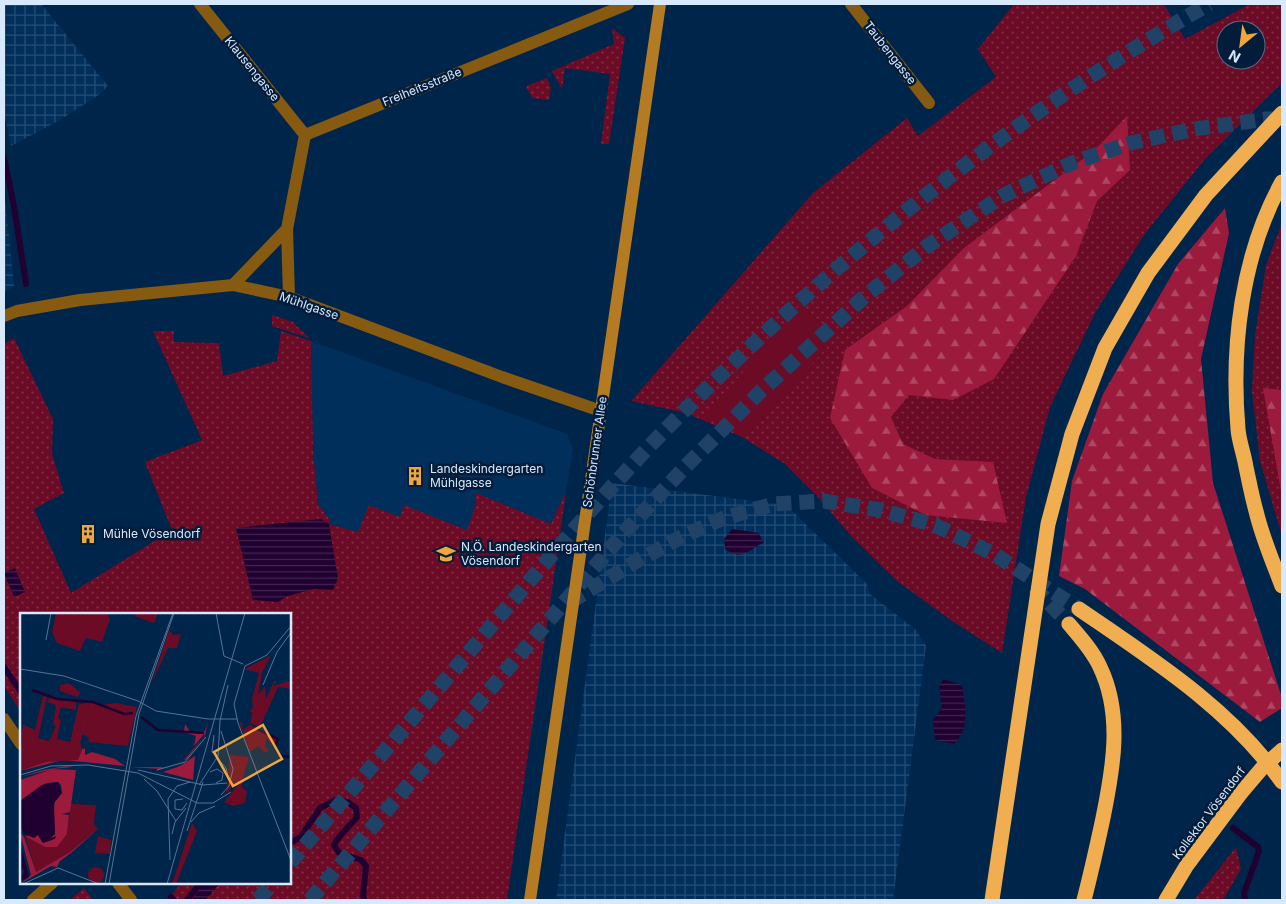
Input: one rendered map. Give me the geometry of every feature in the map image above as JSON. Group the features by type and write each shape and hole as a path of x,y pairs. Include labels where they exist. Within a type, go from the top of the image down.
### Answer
{"highway":[{"path":"992,900 1048,524 1072,434 1105,348 1148,272 1206,195 1282,113"},
{"path":"1282,182 1264,222 1253,255 1244,292 1238,331 1237,364 1238,431 1256,512 1282,586"},
{"path":"1079,609 1155,661 1210,704 1250,741 1266,759 1282,782"},
{"path":"1069,624 1088,646 1100,668 1109,693 1115,740 1111,779 1084,900"},
{"name":"Kollektor Vösendorf","path":"1166,900 1187,865 1240,794 1282,750"}],"main road":[{"name":"Schönbrunner Allee","path":"530,900 660,4"}],"street":[{"name":"Klausengasse","path":"200,4 305,134"},
{"name":"Freiheitsstraße","path":"305,134 628,4"},
{"name":"Taubengasse","path":"851,4 929,103"},
{"path":"289,297 287,229 305,134"},
{"path":"233,285 287,229"},
{"name":"Mühlgasse","path":"4,316 17,311 80,300 233,285 289,297 494,374 601,411"},
{"path":"4,719 20,743"},
{"path":"33,900 51,884"},
{"path":"119,884 131,900"}],"shaded area":[{"path":"4,4 41,4 108,86 100,94 60,120 11,146 4,113"},
{"path":"1014,4 1164,4 1185,39 1216,22 1216,70 1266,70 1266,20 1220,20 1250,4 1282,4 1282,83 1205,159 1144,235 1095,313 1050,407 1026,497 1002,653 952,621 897,581 851,536 817,496 785,464 742,437 686,413 631,401 813,193 907,118 918,136 996,77 978,49"},
{"path":"612,28 625,38 609,144 601,144 610,74 565,68 562,89 552,71 614,44"},
{"path":"547,78 551,88 549,100 532,98 526,86"},
{"path":"4,190 14,286 4,292"},
{"path":"1282,223 1282,536 1260,461 1252,391 1255,335 1266,265"},
{"path":"801,304 836,337 747,436 704,418"},
{"path":"272,315 293,322 309,338 272,326"},
{"path":"153,331 174,331 174,342 219,343 223,376 277,361 281,331 311,341 313,450 318,504 330,520 329,524 358,532 369,505 400,517 404,505 467,530 476,504 476,493 551,524 566,492 507,900 168,900 180,884 291,884 291,613 20,613 20,710 4,686 4,344 14,338 53,419 52,454 64,493 34,509 71,593 172,530 145,462 202,440"},
{"name":"N.Ö. Landeskindergarten Vösendorf","path":"311,341 567,434 573,449 531,741 329,524 330,520 318,504 313,450"},
{"path":"612,483 786,505 867,584 870,594 916,630 926,646 893,900 556,900"},
{"path":"321,519 329,524 338,578 333,590 314,589 288,596 278,602 253,600 236,528"},
{"path":"732,529 759,533 763,543 744,554 731,553 725,549 724,539"},
{"path":"15,568 25,592 14,597 4,573"},
{"path":"943,679 962,685 966,716 963,731 954,744 935,740 933,719 942,709 939,687"},
{"path":"1236,847 1241,869 1223,900 1194,900"},
{"path":"202,884 219,884 206,900 192,900"},
{"path":"84,888 93,900 70,900"}],"green space":[{"path":"1127,116 1130,170 1097,201 1076,256 994,379 953,400 909,395 891,417 903,444 935,459 993,462 1007,523 926,515 872,488 830,418 845,350 907,306 964,248 1095,150"},
{"path":"1225,208 1229,233 1201,359 1213,483 1282,698 1282,708 1260,722 1085,589 1059,576 1072,481 1103,394 1178,264"},
{"path":"1263,388 1282,390 1282,497"}],"waterway":[{"path":"4,158 14,206 26,284"},
{"path":"4,667 20,691"},
{"path":"291,842 301,837 320,808 336,800 348,802 356,808 357,817 334,845 339,853 361,860 366,866 363,896 365,900"},
{"path":"1233,828 1258,847 1259,851 1244,893 1245,900"},
{"path":"187,900 199,884"},
{"path":"171,897 174,900"}],"tunnel":[{"path":"291,862 492,625 624,474 670,425 794,306 925,196 993,144 1135,48 1209,4"},
{"path":"310,900 621,536 686,466 761,391 864,297 926,247 1004,195 1072,163 1131,143 1194,129 1267,119 1282,119"},
{"path":"570,602 635,562 683,536 724,518 774,504 824,501 880,510 935,525 994,554 1079,609"},
{"path":"1034,587 1069,624"},
{"path":"258,900 272,884"}],"place":[{"name":"Landeskindergarten Mühlgasse","path":"415,476"},
{"name":"Mühle Vösendorf","path":"88,534"},
{"name":"N.Ö. Landeskindergarten Vösendorf","path":"446,554"}]}
